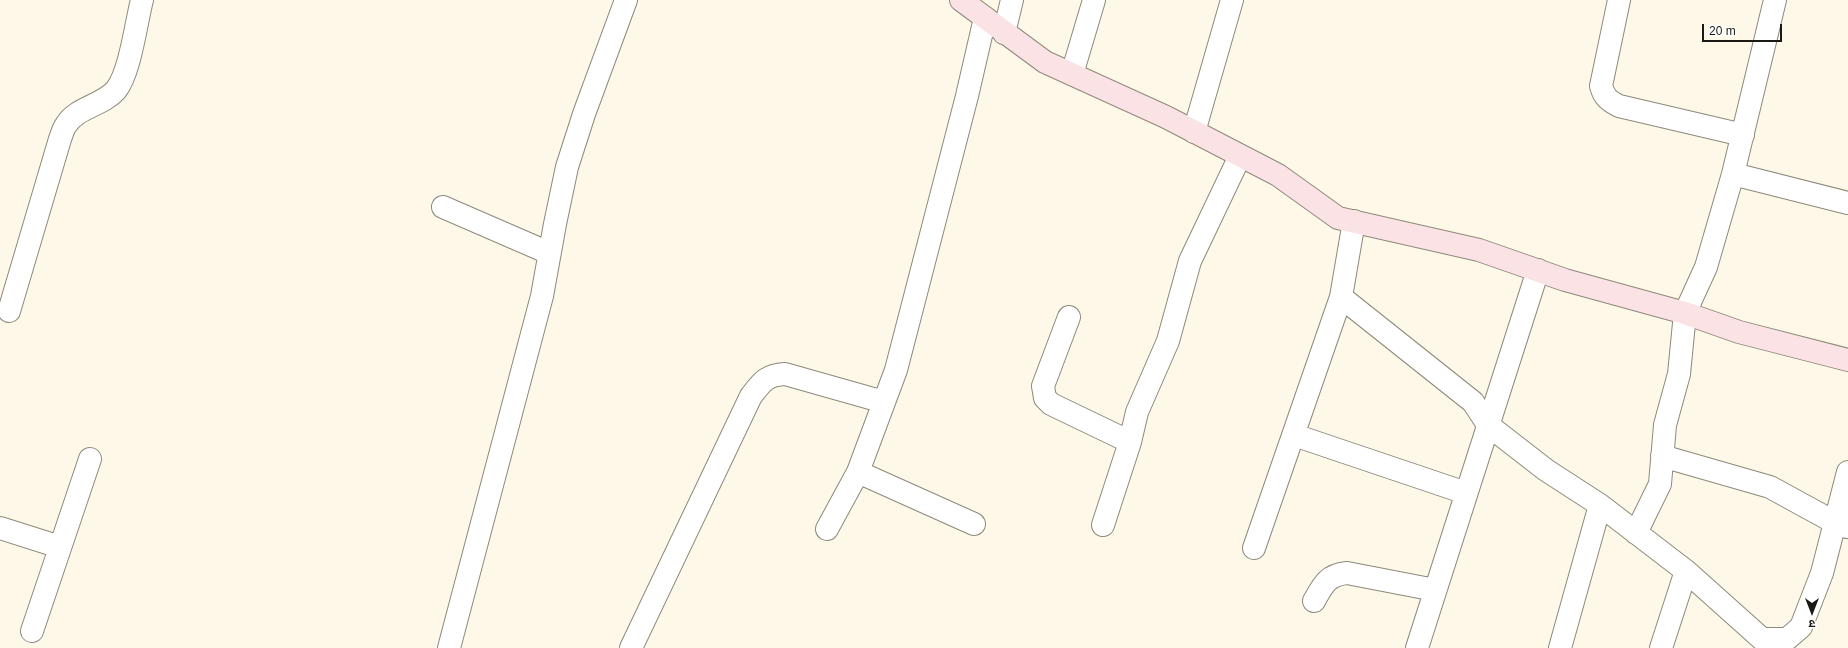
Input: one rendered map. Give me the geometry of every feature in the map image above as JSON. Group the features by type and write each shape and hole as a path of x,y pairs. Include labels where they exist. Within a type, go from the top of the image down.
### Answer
{"street":[{"path":"9,311 66,124 76,115 103,101 116,90 124,77 142,0"},
{"path":"449,648 542,296 567,167 584,114 626,0"},
{"path":"961,0 1045,62 1194,132 1278,175 1338,218 1479,250 1566,280 1685,313 1739,332 1848,360"},
{"path":"1004,33 1012,0"},
{"path":"1072,74 1094,0"},
{"path":"1194,132 1232,0"},
{"path":"1619,0 1601,86 1603,94 1608,100 1619,106 1742,135"},
{"path":"1636,534 1660,484 1665,425 1679,374 1685,313 1706,267 1733,174 1775,0"},
{"path":"827,529 858,472 898,362 967,96 985,18"},
{"path":"1103,525 1130,442 1137,412 1168,341 1190,261 1240,156"},
{"path":"1733,174 1848,203"},
{"path":"444,207 550,253"},
{"path":"1254,548 1341,298 1354,221"},
{"path":"1417,648 1538,270"},
{"path":"1341,298 1473,402 1488,425 1546,470 1600,505 1686,571 1760,643 1787,639 1800,627 1841,525 1848,472"},
{"path":"1069,317 1043,386 1045,398 1051,404 1130,442"},
{"path":"631,648 751,396 762,382 773,375 785,374 884,402"},
{"path":"1294,435 1466,493"},
{"path":"1662,456 1770,487 1841,525"},
{"path":"32,631 90,459"},
{"path":"858,472 974,524"},
{"path":"1560,648 1600,505"},
{"path":"0,528 60,547"},
{"path":"1661,648 1686,571"},
{"path":"1314,601 1323,585 1336,574 1347,573 1435,590"}]}
